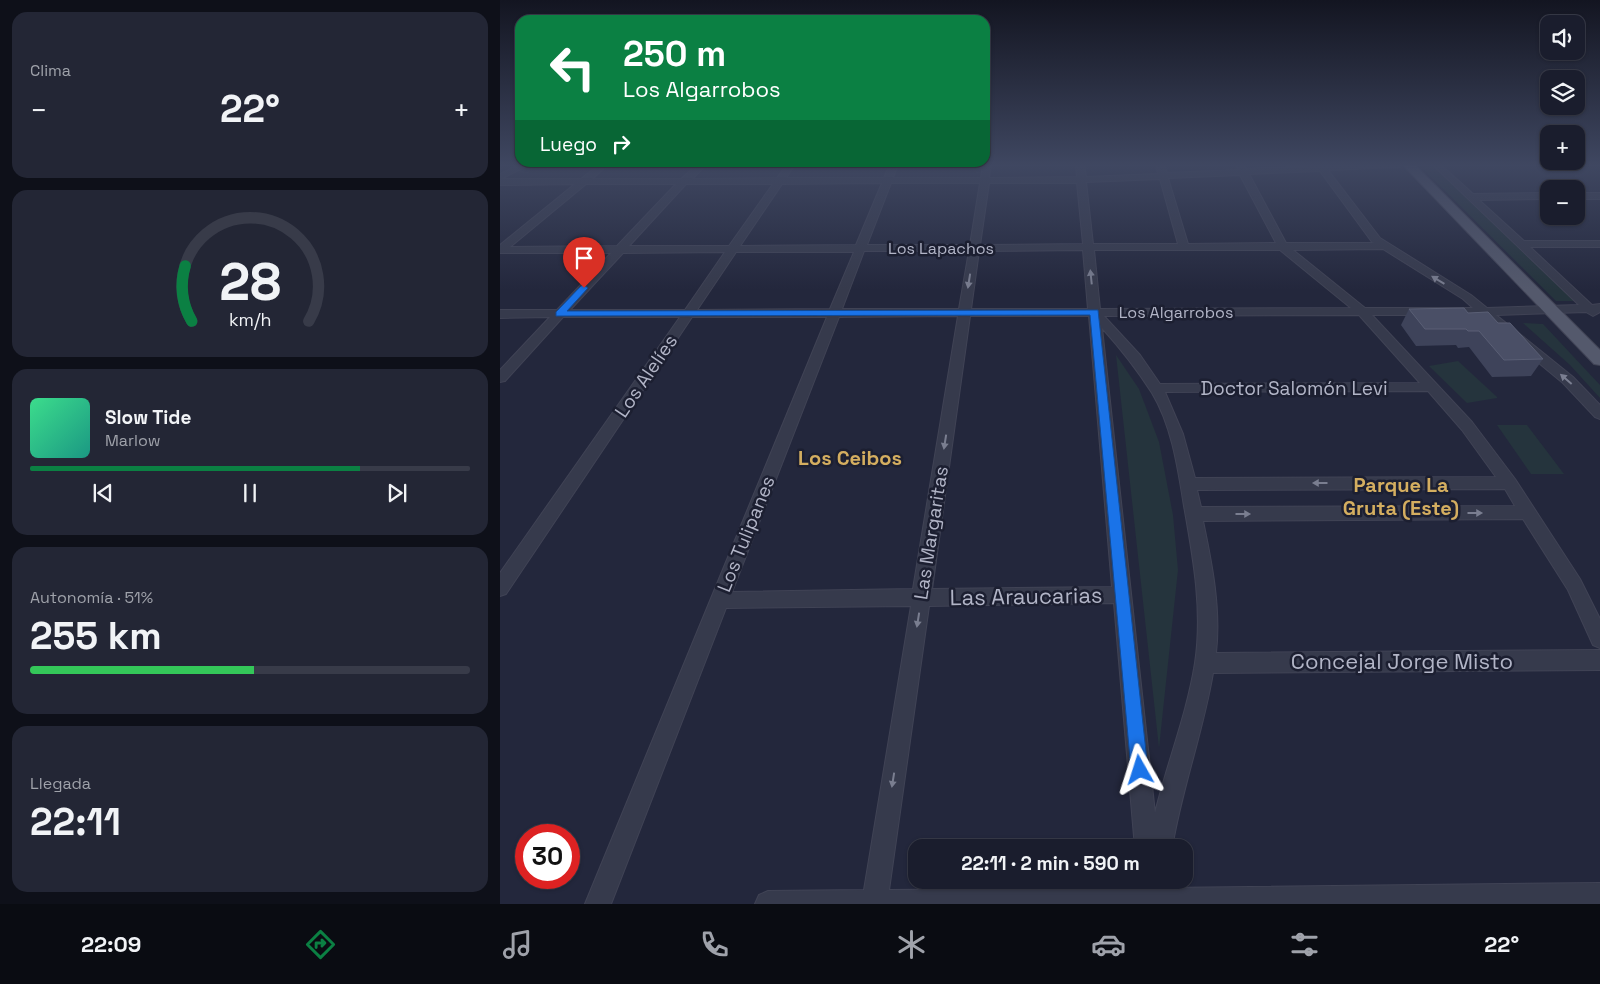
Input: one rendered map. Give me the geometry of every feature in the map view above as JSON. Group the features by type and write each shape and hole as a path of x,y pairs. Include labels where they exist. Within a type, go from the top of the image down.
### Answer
{"main road":[{"path":"1449,206 1600,360"}],"street":[{"path":"500,250 552,206"},
{"path":"500,378 660,206"},
{"name":"Los Alelíes","path":"500,588 762,206"},
{"name":"Los Tulipanes","path":"598,904 878,206"},
{"name":"Las Margaritas","path":"875,903 981,206"},
{"path":"1084,206 1146,839"},
{"path":"1172,206 1184,247"},
{"path":"1261,206 1283,247 1362,311 1467,426 1528,512 1574,585 1600,639"},
{"path":"1350,206 1376,240 1383,246 1466,297 1568,380 1600,414"},
{"path":"1482,206 1594,308 1600,318"},
{"path":"1522,244 1600,244"},
{"name":"Los Lapachos","path":"500,250 1383,246"},
{"name":"Los Algarrobos","path":"500,314 1484,311 1594,308"},
{"path":"1094,312 1131,352 1155,388 1172,422 1180,446 1204,567 1208,600 1205,663 1193,722 1164,822 1161,839"},
{"name":"Doctor Salomón Levi","path":"1155,388 1433,387"},
{"path":"1188,484 1508,483"},
{"path":"1194,514 1528,512"},
{"name":"Las Araucarias","path":"720,600 1122,595"},
{"name":"Concejal Jorge Misto","path":"1205,663 1600,660"},
{"path":"768,904 875,903 1153,891 1600,896"}],"shaded area":[{"path":"1460,206 1475,206 1574,301 1556,301"},
{"path":"1523,323 1543,324 1600,385 1600,398 1570,365"},
{"path":"1116,355 1139,389 1159,442 1173,515 1178,570 1159,748"},
{"path":"1458,361 1497,398 1467,403 1429,366"},
{"path":"1497,425 1527,425 1564,474 1531,474"}],"building":[{"path":"1464,308 1468,313 1488,312 1498,323 1510,323 1543,359 1504,360 1479,331 1468,331 1466,329 1425,329 1409,309"}],"district":[{"name":"Los Ceibos","path":"850,458"},
{"name":"Parque La Gruta (Este)","path":"1401,496"}],"route":[{"path":"584,288 560,314 1094,312 1140,770"}]}
